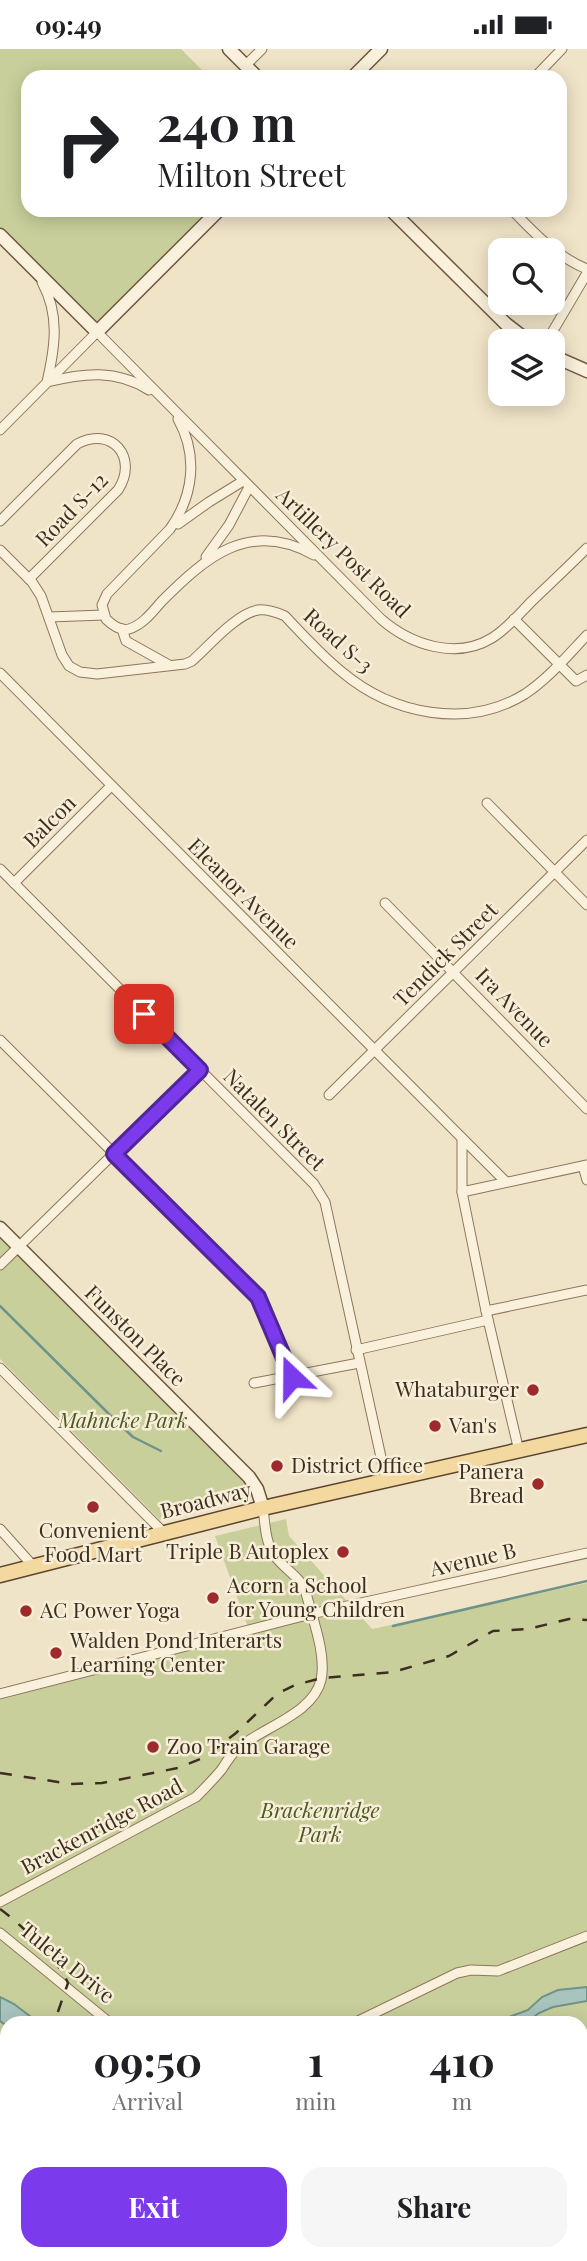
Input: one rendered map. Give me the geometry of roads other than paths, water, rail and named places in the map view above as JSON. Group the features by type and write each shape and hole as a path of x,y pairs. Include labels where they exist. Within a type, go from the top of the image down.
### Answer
{"main road":[{"name":"Broadway","path":"0,1575 263,1508 587,1435"}],"street":[{"path":"229,49 249,70"},
{"path":"245,66 262,49"},
{"path":"360,70 381,49"},
{"path":"542,70 562,49"},
{"path":"0,430 212,217"},
{"path":"398,217 486,305 514,329"},
{"path":"519,217 550,246 587,271 554,329"},
{"path":"0,235 97,332"},
{"path":"34,269 49,295 55,325 47,382"},
{"name":"Artillery Post Road","path":"97,332 389,626 408,638 447,649 473,647 494,637 587,548"},
{"path":"565,361 587,371"},
{"name":"Artillery Post Road","path":"47,382 85,374 104,374 132,381 160,396"},
{"path":"171,408 184,431 191,460 187,499 170,529 107,594 102,605 109,622 122,629 142,622 197,567 217,545 246,484"},
{"name":"Road S-12","path":"0,520 77,444 86,439 101,438 122,451 127,463 125,479 118,490 29,579"},
{"path":"170,529 209,502 246,484"},
{"path":"197,567 219,552 249,543 289,545 322,560"},
{"name":"Road S-3","path":"0,550 29,579 41,596 62,655 69,666 80,672 97,674 186,664 241,617 259,610 274,611 285,616 343,673 370,691 411,709 457,714 501,705 527,693 587,635"},
{"path":"49,617 104,615"},
{"path":"514,619 576,681 587,675"},
{"path":"122,629 127,642 169,665"},
{"path":"578,644 587,653"},
{"name":"Eleanor Avenue","path":"0,673 506,1182"},
{"name":"Balcon","path":"14,883 111,786"},
{"path":"487,803 587,905"},
{"name":"Tendick Street","path":"329,1095 587,840"},
{"name":"Natalen Street","path":"0,869 307,1176 325,1202 359,1363"},
{"name":"Ira Avenue","path":"385,903 587,1109"},
{"path":"0,1040 258,1297 292,1377"},
{"path":"0,1265 200,1070"},
{"path":"462,1138 462,1192 487,1316 519,1451"},
{"path":"462,1192 585,1166 587,1180"},
{"name":"Funston Place","path":"0,1228 249,1477 257,1489 263,1508"},
{"path":"356,1350 587,1290"},
{"path":"254,1383 359,1363 386,1480"},
{"path":"0,1368 163,1533"},
{"name":"Brackenridge Road","path":"0,1902 196,1797 234,1752 305,1706 315,1694 322,1678 319,1646 305,1589 269,1546 263,1508"},
{"path":"0,1529 33,1567"},
{"name":"Avenue B","path":"0,1694 311,1614 587,1552"},
{"name":"Tuleta Drive","path":"0,1933 101,2016"},
{"path":"368,2016 457,1973 498,1971 587,1936"}],"water":[{"path":"587,1987 587,2001 553,2007 535,2016 512,2016 528,2010 542,1997 558,1990"},
{"path":"0,1997 30,2016 0,2016"}],"waterway":[{"path":"0,1306 133,1437 161,1451"},
{"path":"393,1626 587,1581"}],"railway":[{"path":"0,1773 71,1784 102,1783 178,1768 205,1757 236,1733 277,1694 295,1685 322,1678 393,1672 449,1656 493,1631 528,1629 569,1619 587,1620"},
{"path":"0,1909 38,1943 68,1983 56,2016"}],"place":[{"name":"Whataburger","path":"533,1390"},
{"name":"Van's","path":"435,1426"},
{"name":"District Office","path":"277,1466"},
{"name":"Panera Bread","path":"538,1484"},
{"name":"Convenient Food Mart","path":"93,1507"},
{"name":"Triple B Autoplex","path":"343,1552"},
{"name":"Acorn a School for Young Children","path":"213,1598"},
{"name":"AC Power Yoga","path":"26,1611"},
{"name":"Walden Pond Interarts Learning Center","path":"56,1653"},
{"name":"Zoo Train Garage","path":"153,1747"}],"park label":[{"name":"Mahncke Park","path":"123,1421"},
{"name":"Brackenridge Park","path":"320,1823"}]}
